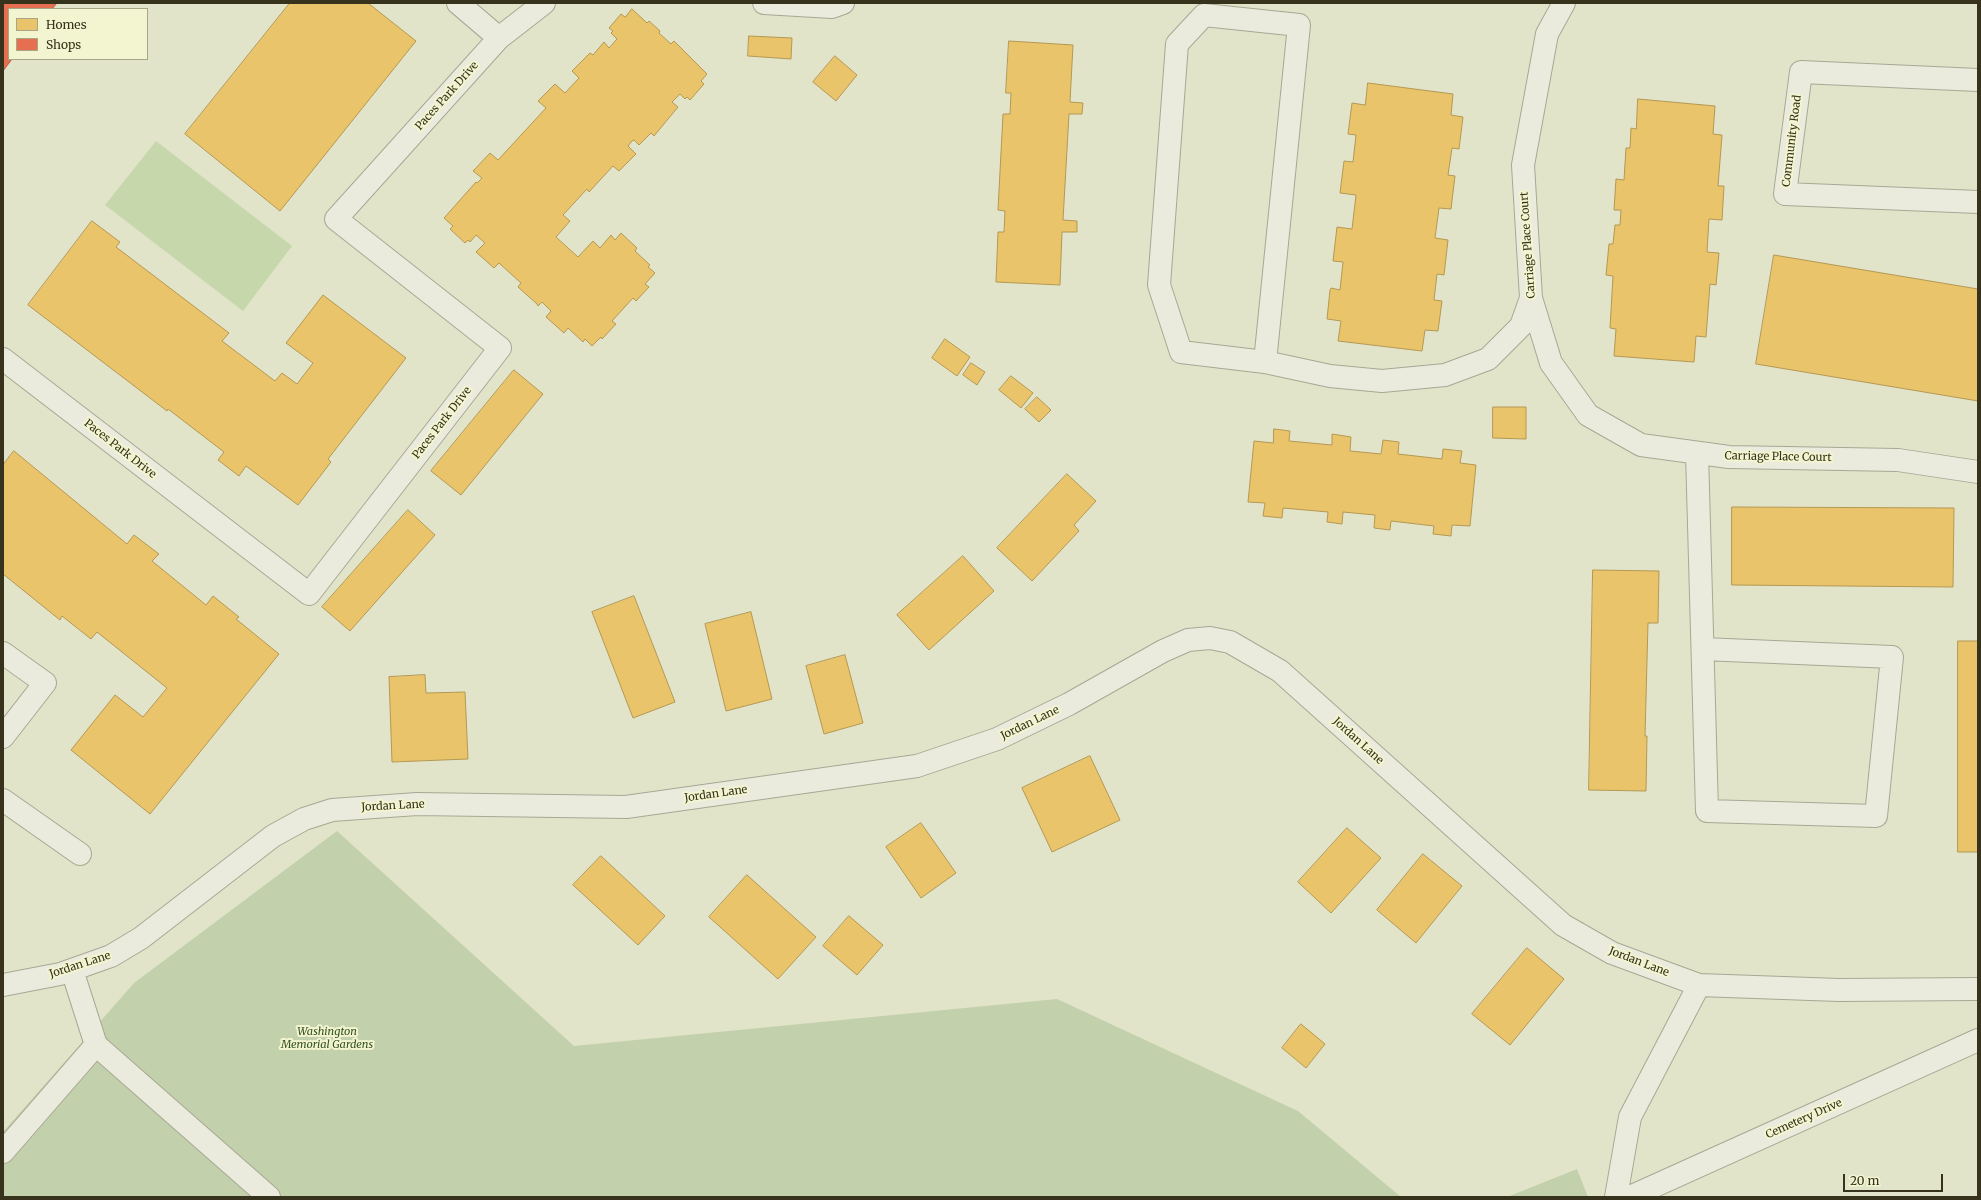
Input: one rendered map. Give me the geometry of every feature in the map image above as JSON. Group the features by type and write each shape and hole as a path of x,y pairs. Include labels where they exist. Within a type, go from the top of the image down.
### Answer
{"street":[{"path":"458,3 499,38"},
{"name":"Paces Park Drive","path":"3,359 309,594 500,348 336,219 499,38 544,3"},
{"path":"764,3 832,7 843,3"},
{"name":"Carriage Place Court","path":"1564,3 1547,34 1523,165 1531,298 1551,363 1588,415 1641,445 1729,457 1898,460 1978,472"},
{"path":"1265,362 1299,25 1204,15 1177,44 1159,284 1181,352 1265,362 1330,376 1382,381 1445,375 1488,360 1521,326 1531,298"},
{"name":"Community Road","path":"1978,80 1801,72 1785,194 1978,202"},
{"path":"1697,453 1707,811 1876,816 1892,657 1703,649"},
{"name":"Jordan Lane","path":"3,985 72,970 111,956 141,938 273,836 304,819 332,810 418,804 626,807 917,766 997,739 1069,704 1163,651 1188,640 1210,638 1230,642 1280,671 1563,925 1612,953 1699,985 1839,990 1978,989"},
{"path":"3,653 45,683 3,737"},
{"path":"3,800 80,854"},
{"path":"72,970 96,1045 269,1197"},
{"path":"1616,1197 1630,1117 1699,985"},
{"name":"Cemetery Drive","path":"1630,1197 1978,1040"},
{"path":"3,1152 96,1045"}],"green space":[{"path":"156,141 292,246 243,311 105,205"},
{"name":"Washington Memorial Gardens","path":"337,831 574,1046 1057,999 1298,1111 1401,1197 3,1197 3,1132 134,983"},
{"path":"1577,1169 1588,1197 1507,1197"}],"building: Homes":[{"path":"290,3 368,3 416,41 280,211 185,134"},
{"path":"632,9 647,23 649,21 671,44 674,41 707,74 701,81 704,84 690,100 687,97 685,99 680,94 672,102 678,107 654,136 651,133 639,145 634,140 632,141 628,146 636,154 619,171 613,166 589,192 587,189 563,215 570,221 556,237 578,257 593,241 600,248 611,235 615,240 621,233 637,248 635,251 650,265 648,267 655,273 645,284 649,287 636,301 633,298 612,321 616,324 602,339 601,337 592,346 585,339 583,342 568,328 564,333 546,317 551,311 542,302 538,306 518,287 521,283 499,263 494,268 476,252 485,243 476,235 470,242 468,240 465,243 450,229 453,226 444,218 476,182 477,183 482,178 473,171 490,153 498,160 546,108 538,101 555,84 565,93 579,78 572,71 590,53 593,55 604,42 609,48 617,39 611,33 613,31 609,28 621,14 625,17"},
{"path":"749,36 792,38 791,59 748,56"},
{"path":"1009,41 1073,45 1070,102 1083,103 1082,114 1069,114 1063,220 1077,221 1077,232 1062,232 1060,285 996,282 998,232 1004,232 1005,211 998,210 1003,114 1010,114 1011,93 1006,93"},
{"path":"835,56 857,75 836,101 813,82"},
{"path":"1368,83 1453,94 1451,115 1463,117 1459,149 1452,148 1448,175 1455,176 1451,209 1439,208 1435,238 1448,240 1444,275 1437,274 1434,300 1442,301 1438,331 1425,330 1422,351 1338,341 1341,321 1327,319 1330,290 1331,288 1340,290 1343,262 1333,261 1337,227 1352,229 1356,195 1340,193 1344,161 1353,162 1356,135 1348,134 1352,103 1365,105"},
{"path":"1638,99 1715,106 1713,134 1722,135 1718,186 1724,186 1722,220 1709,219 1707,252 1719,253 1716,285 1710,284 1706,337 1696,336 1694,362 1614,356 1616,329 1610,328 1613,276 1606,275 1609,244 1613,244 1615,225 1620,225 1621,210 1614,210 1616,179 1624,180 1626,148 1630,148 1631,128 1636,129"},
{"path":"92,221 120,242 116,247 229,333 222,341 275,381 282,373 297,384 313,363 286,343 323,295 406,358 328,459 331,462 298,505 246,466 239,476 218,460 224,452 168,409 167,411 28,305"},
{"path":"1774,255 1978,289 1978,401 1756,364"},
{"path":"945,339 970,357 957,376 932,358"},
{"path":"971,363 985,372 977,385 963,375"},
{"path":"514,370 543,394 461,495 431,471"},
{"path":"1011,376 1033,393 1021,408 999,390"},
{"path":"1037,397 1051,410 1039,422 1025,409"},
{"path":"1493,407 1526,407 1526,439 1493,438"},
{"path":"1274,429 1290,431 1289,441 1332,445 1332,434 1351,437 1350,451 1381,454 1383,440 1399,442 1398,454 1442,459 1443,449 1462,451 1460,463 1476,465 1470,526 1452,525 1451,536 1433,534 1434,526 1391,521 1390,530 1374,528 1375,515 1343,512 1342,524 1327,522 1328,512 1283,508 1282,518 1263,516 1265,503 1248,502 1254,441 1273,443"},
{"path":"14,451 127,544 134,535 159,554 152,561 206,605 213,596 239,617 236,619 279,654 150,814 71,750 115,695 143,717 167,688 97,632 91,639 62,616 60,620 3,574 3,465"},
{"path":"1067,474 1096,501 1074,525 1079,531 1032,581 997,548"},
{"path":"1732,507 1954,508 1953,587 1732,585"},
{"path":"408,510 435,535 350,631 322,607"},
{"path":"963,556 994,591 929,650 897,615"},
{"path":"1593,570 1659,571 1658,623 1648,623 1645,736 1647,736 1646,791 1589,790"},
{"path":"634,596 675,702 633,718 592,612"},
{"path":"751,612 772,699 726,711 705,624"},
{"path":"1958,641 1978,641 1978,852 1958,852"},
{"path":"845,655 863,723 824,734 806,666"},
{"path":"425,675 426,693 465,692 468,759 392,762 389,677"},
{"path":"1090,756 1120,820 1052,852 1022,788"},
{"path":"921,823 956,873 921,898 886,847"},
{"path":"1347,828 1381,858 1331,913 1298,882"},
{"path":"1423,854 1462,886 1416,943 1377,910"},
{"path":"601,856 665,916 638,945 573,885"},
{"path":"747,875 816,937 778,979 709,917"},
{"path":"849,916 883,945 857,975 823,946"},
{"path":"1527,948 1564,979 1510,1045 1472,1014"},
{"path":"1301,1024 1325,1044 1306,1068 1282,1048"}],"building: Shops":[{"path":"3,3 57,3 53,8 8,8 8,60 11,60 3,71"}]}
